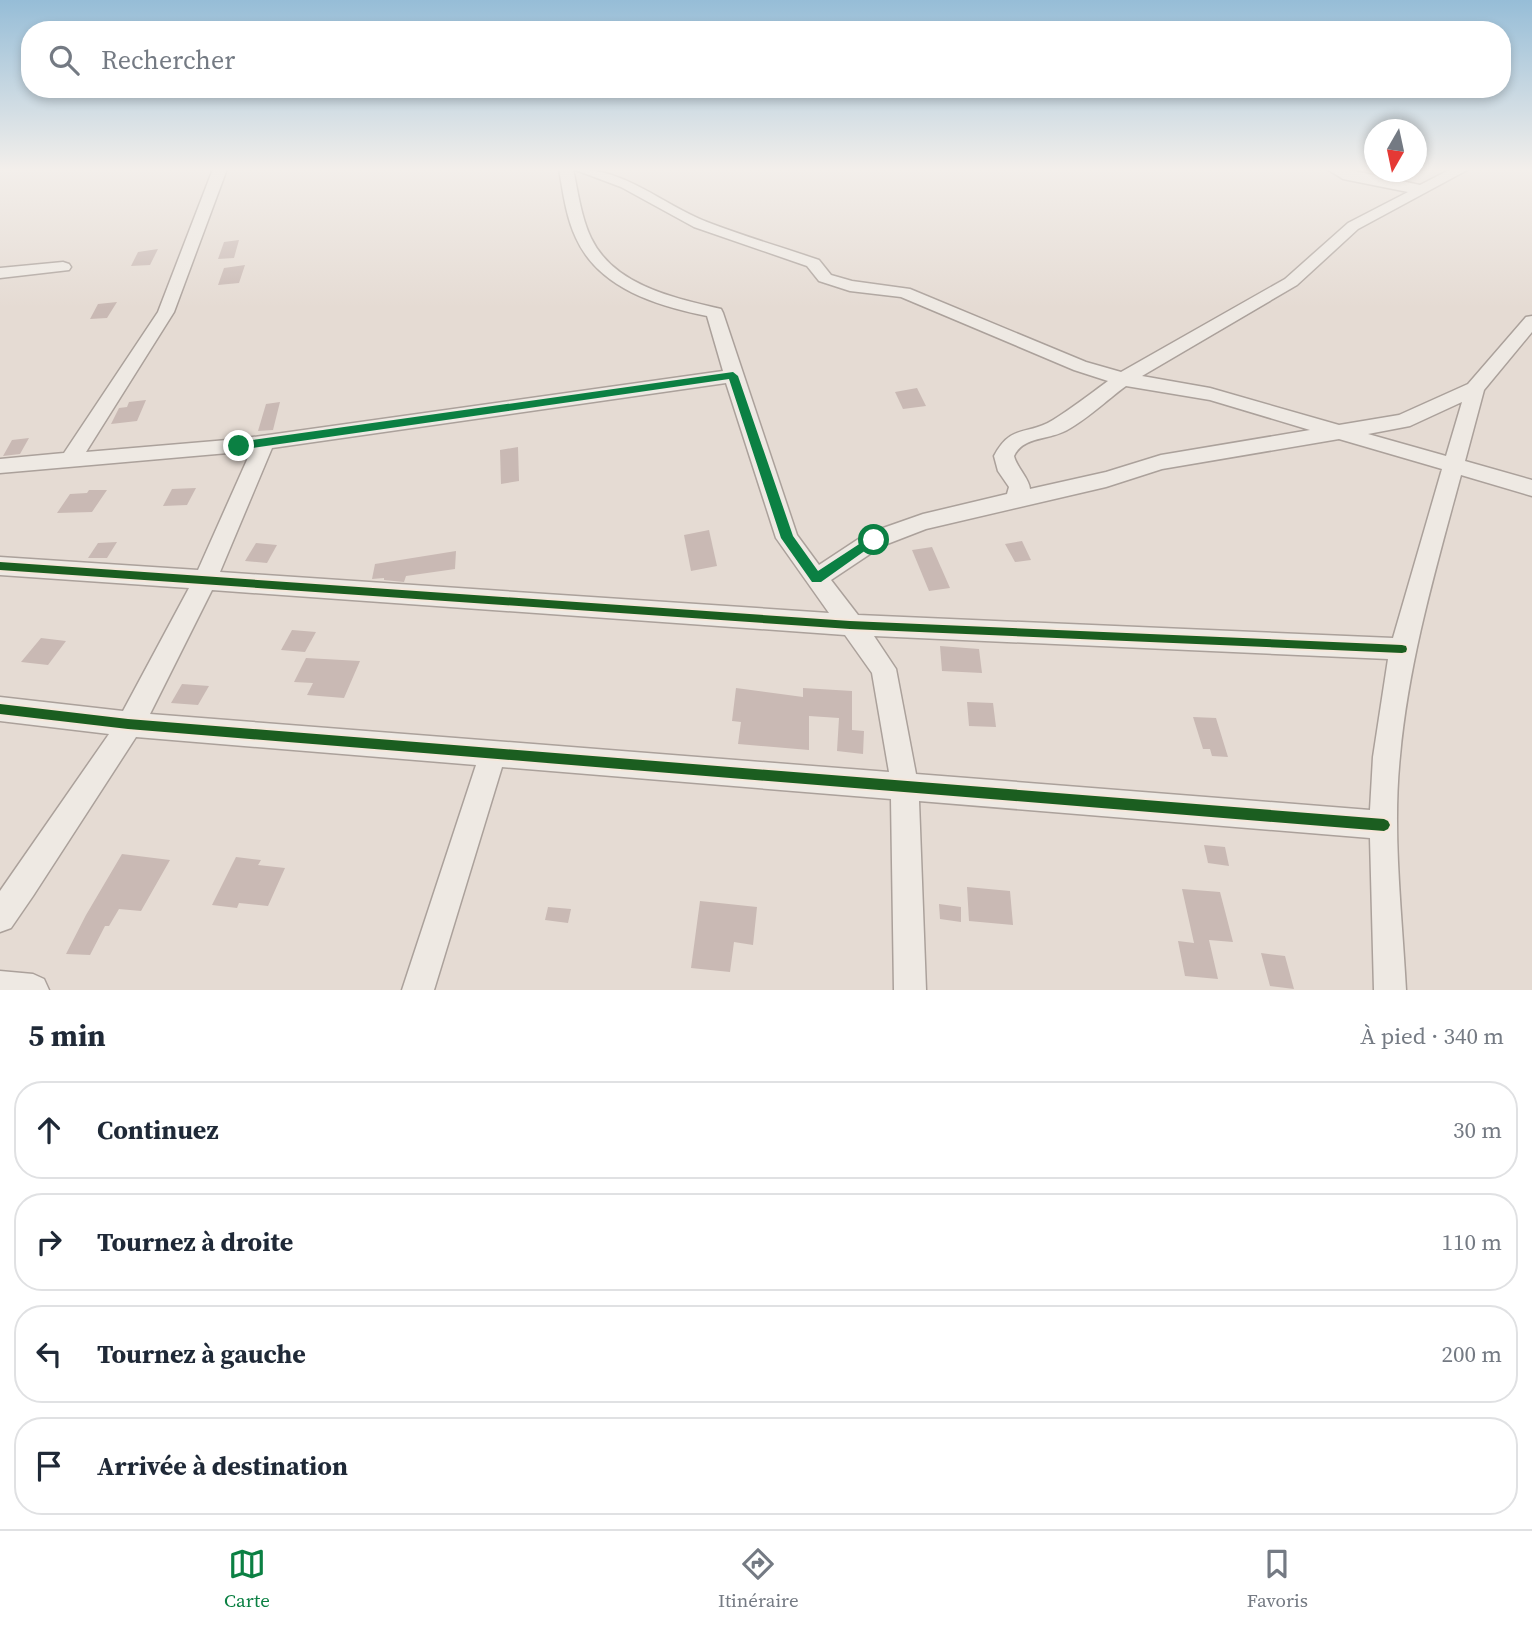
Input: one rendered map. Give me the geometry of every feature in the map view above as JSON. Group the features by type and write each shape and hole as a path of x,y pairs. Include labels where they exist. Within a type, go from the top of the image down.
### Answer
{"street":[{"path":"70,460 166,312 203,215"},
{"path":"577,215 588,247 618,279 677,306 715,313 787,538 884,669 905,786 910,990"},
{"path":"683,215 699,224 813,263 825,278 850,286 904,292 1080,366 1123,379 1222,397 1532,488"},
{"path":"1016,500 1020,486 1008,471 1004,456 1009,446 1023,436 1056,427 1123,379 1291,282 1353,226 1374,215"},
{"path":"0,273 63,267"},
{"path":"817,578 874,540 923,522 1106,479 1161,462 1403,421 1475,388 1532,321"},
{"path":"0,466 265,442 733,376"},
{"path":"1390,990 1384,825 1386,757 1402,649 1475,388"},
{"path":"0,917 83,800 167,659 265,442"},
{"path":"0,566 850,625 1402,649"},
{"path":"0,709 128,724 1384,825"},
{"path":"418,990 493,753"},
{"path":"0,987 33,990"}],"building":[{"path":"239,240 234,258 218,259 224,242"},
{"path":"158,249 150,265 131,266 138,252"},
{"path":"245,265 239,283 218,285 224,268"},
{"path":"117,302 107,318 90,319 98,304"},
{"path":"917,388 926,406 903,409 895,392"},
{"path":"146,400 137,421 111,424 119,408 127,407 129,402"},
{"path":"280,402 273,430 258,431 266,404"},
{"path":"29,438 20,454 3,456 12,440"},
{"path":"518,447 519,481 501,484 500,450"},
{"path":"196,488 187,505 163,506 172,489"},
{"path":"89,490 107,490 92,512 57,513 70,494 87,493"},
{"path":"709,530 717,566 691,571 684,535"},
{"path":"1022,541 1031,560 1015,562 1005,544"},
{"path":"117,542 107,558 88,558 98,543"},
{"path":"256,543 277,545 267,563 245,561"},
{"path":"932,547 950,588 929,591 912,550"},
{"path":"456,551 455,569 406,576 404,582 384,578 372,579 375,564"},
{"path":"292,630 316,632 305,652 281,650"},
{"path":"41,638 66,641 48,665 21,662"},
{"path":"940,646 979,649 982,673 942,671"},
{"path":"306,658 360,661 344,698 307,695 313,683 294,682"},
{"path":"182,684 209,686 198,705 171,703"},
{"path":"736,688 803,697 803,688 852,691 852,730 864,731 863,754 837,751 839,718 809,716 809,750 738,744 741,722 732,721"},
{"path":"967,702 993,703 996,727 969,726"},
{"path":"1193,717 1216,718 1228,757 1212,756 1210,749 1203,749"},
{"path":"1204,845 1225,847 1229,866 1208,863"},
{"path":"122,854 170,860 141,911 119,909 109,926 105,926 90,955 66,954 86,915"},
{"path":"236,857 261,860 258,865 285,868 268,906 239,903 237,908 212,905"},
{"path":"967,887 1010,891 1013,925 969,921"},
{"path":"1182,889 1220,892 1233,942 1209,940 1218,979 1185,976 1178,941 1194,943"},
{"path":"700,901 757,907 753,945 734,942 730,972 691,968"},
{"path":"939,904 961,907 961,922 940,919"},
{"path":"548,907 571,909 568,923 545,920"},
{"path":"1261,953 1285,956 1294,989 1270,986"}],"cycle path":[{"path":"0,566 850,625 1402,649"},
{"path":"0,709 128,724 1384,825"}],"route":[{"path":"239,446 733,376 787,538 817,578 874,540"}]}
